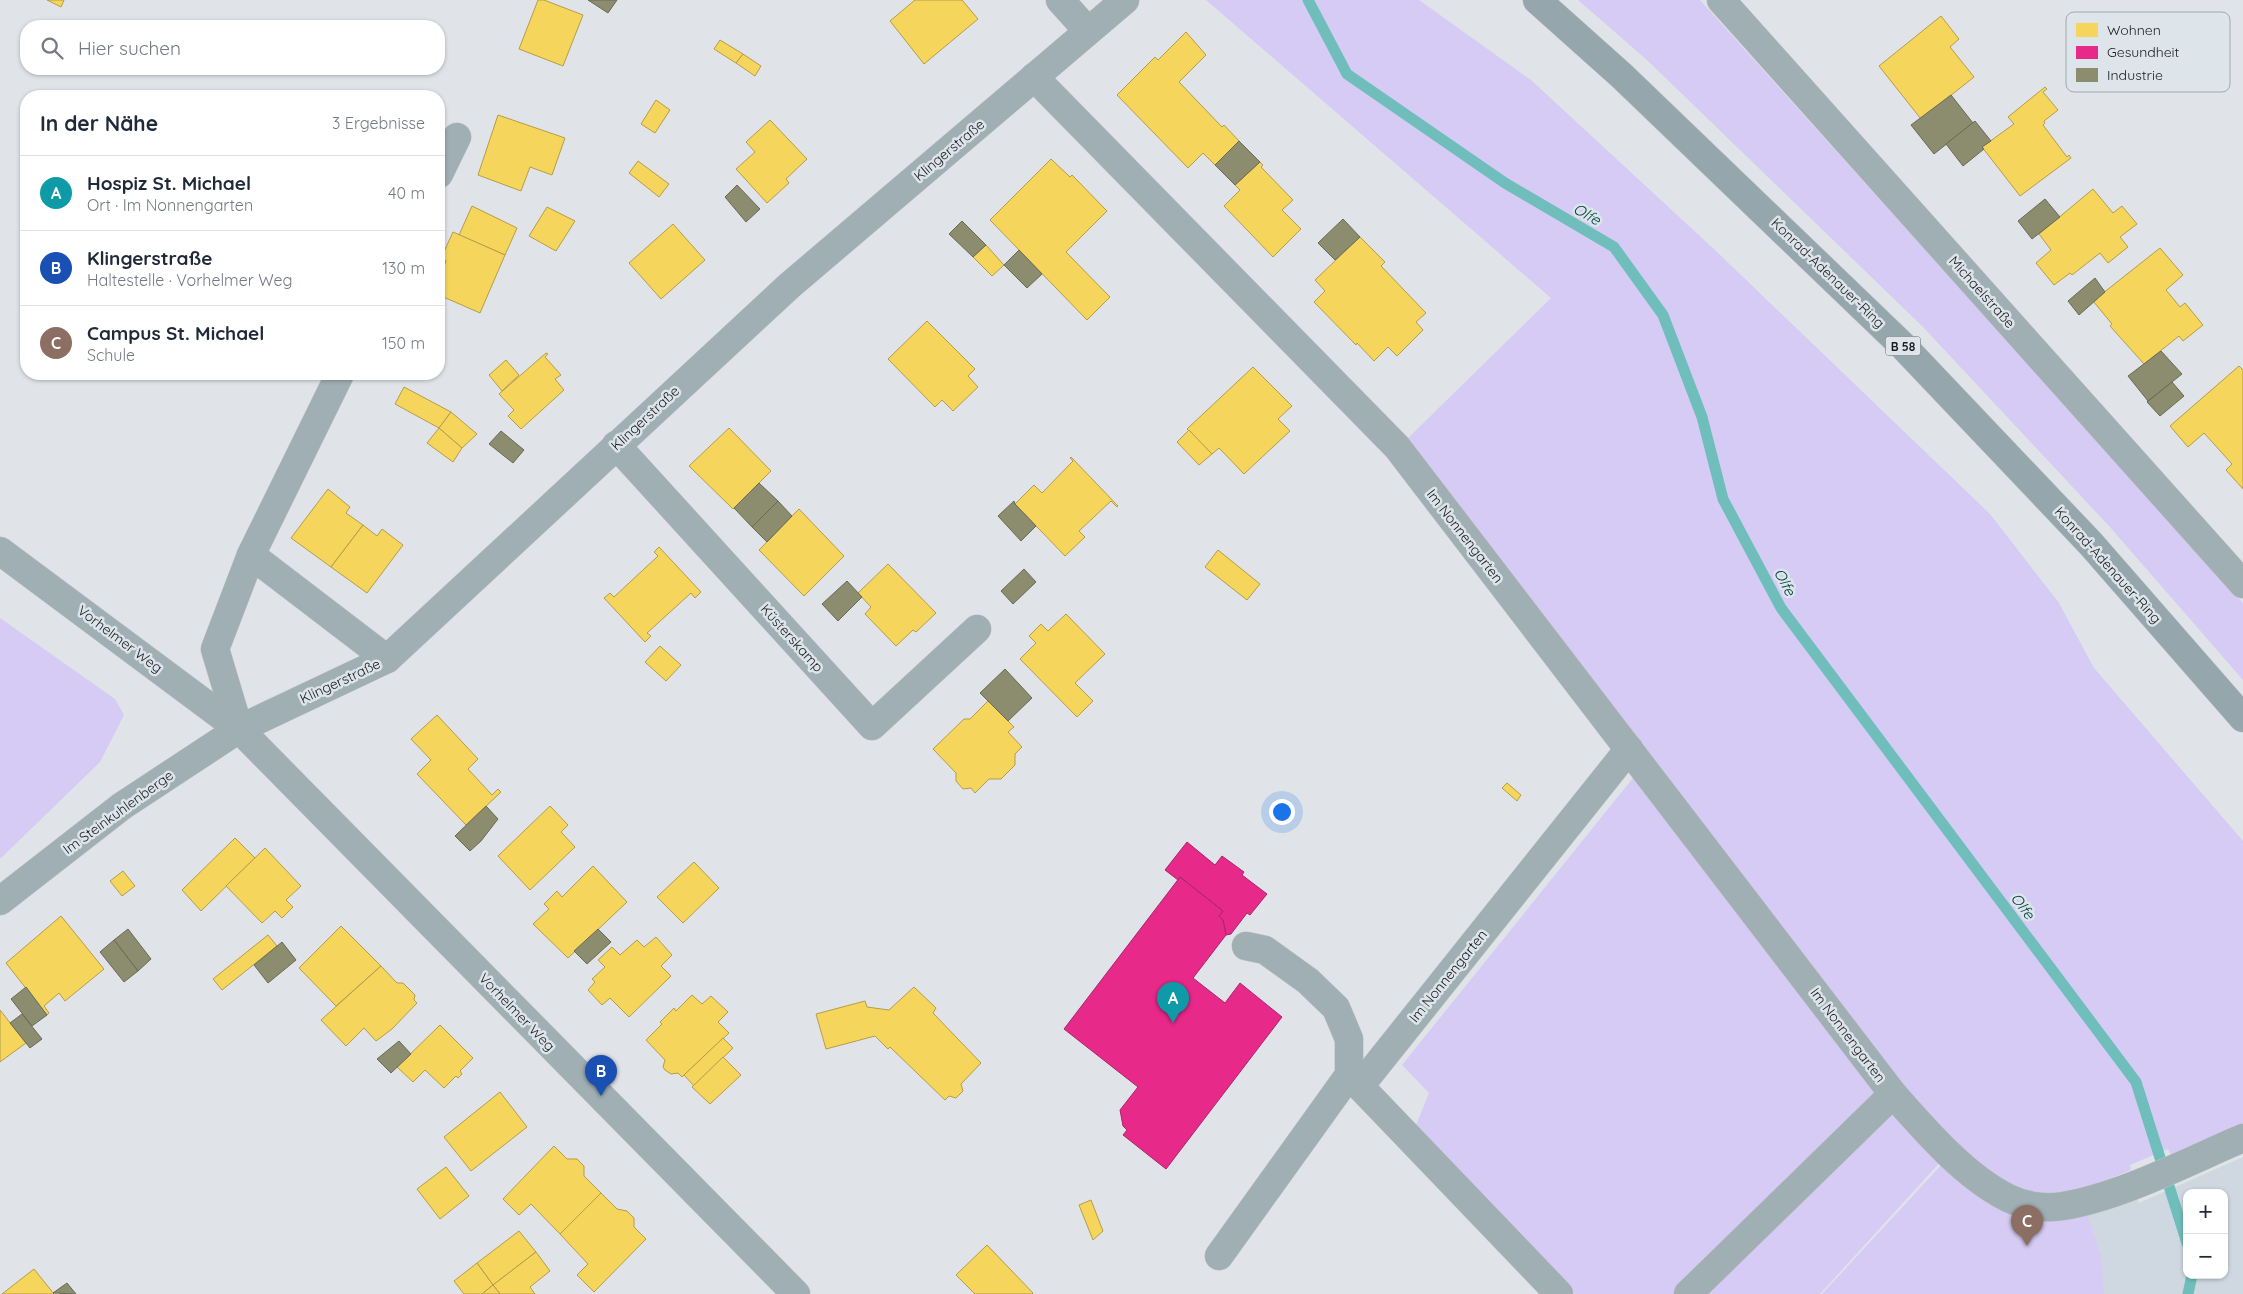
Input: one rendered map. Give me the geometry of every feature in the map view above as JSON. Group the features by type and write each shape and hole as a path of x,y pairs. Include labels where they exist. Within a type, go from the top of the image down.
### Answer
{"main road":[{"name":"Konrad-Adenauer-Ring","path":"1537,0 1622,76 1902,344 2091,544 2243,718"}],"street":[{"path":"1060,0 1088,31"},
{"name":"Klingerstraße","path":"239,729 387,659 789,286 1125,0"},
{"name":"Michaelstraße","path":"1721,0 2243,584"},
{"name":"Im Nonnengarten","path":"1034,77 1285,335 1397,447 1893,1094 1688,1294"},
{"path":"445,162 457,137"},
{"name":"Vorhelmer Weg","path":"239,729 215,649 251,555 337,380"},
{"name":"Küsterskamp","path":"616,445 872,726 977,629"},
{"name":"Vorhelmer Weg","path":"0,551 239,729 796,1294"},
{"path":"251,555 387,659"},
{"name":"Im Steinkuhlenberge","path":"0,901 122,806 239,729"},
{"name":"Im Nonnengarten","path":"1219,1256 1355,1081 1629,749"},
{"path":"1246,946 1265,950 1308,980 1336,1008 1349,1039 1355,1081 1559,1294"},
{"path":"1893,1094 1974,1175 2008,1198 2037,1207 2061,1207 2090,1200 2137,1183 2243,1138"}],"shaded area":[{"path":"1206,0 1419,0 1531,80 1716,251 1990,514 2059,603 2094,668 2243,841 2243,1126 2171,1155 2168,1149 2130,1165 2131,1170 2083,1190 2037,1196 1943,1159 1820,1294 1575,1294 1416,1125 1429,1093 1402,1065 1649,758 1405,441 1551,298"},
{"path":"1578,0 1700,0 2243,603 2243,680 2109,526 1923,327 1647,60"},
{"path":"0,618 115,699 124,715 100,762 0,859"},
{"path":"2243,1157 2243,1294 1822,1294 2137,1197 2139,1203"},
{"path":"1945,1161 2086,1212 2101,1255 2104,1294 1822,1294"}],"building: Wohnen":[{"path":"47,0 64,0 61,7"},
{"path":"538,0 544,0 583,15 563,66 519,49"},
{"path":"915,0 962,0 978,19 924,64 890,21"},
{"path":"1941,16 1959,39 1950,47 1974,77 1921,119 1879,66"},
{"path":"1186,32 1206,55 1179,82 1222,127 1224,125 1239,141 1215,165 1203,153 1188,168 1117,95 1155,57 1158,60"},
{"path":"720,40 743,54 736,63 714,49"},
{"path":"743,54 761,66 755,76 736,63"},
{"path":"2045,87 2047,89 2043,92 2058,110 2044,121 2043,125 2067,157 2069,155 2071,158 2020,196 1982,147 2014,124 2008,117"},
{"path":"656,100 670,110 655,133 641,124"},
{"path":"498,115 565,138 552,175 530,167 521,191 478,175"},
{"path":"770,120 807,159 786,179 789,183 767,203 736,169 755,152 746,142"},
{"path":"1051,159 1070,177 1072,175 1107,211 1066,252 1110,297 1087,320 990,220"},
{"path":"638,161 669,184 659,197 629,173"},
{"path":"1260,162 1263,165 1261,167 1293,200 1282,210 1301,229 1273,257 1224,206 1240,190 1235,185"},
{"path":"2093,189 2113,213 2122,206 2137,224 2120,237 2128,247 2108,263 2100,253 2072,275 2070,273 2054,285 2036,263 2051,250 2039,234"},
{"path":"472,206 517,228 505,255 459,235"},
{"path":"547,207 575,221 556,251 529,236"},
{"path":"673,224 705,260 661,299 629,263"},
{"path":"453,232 505,255 480,313 445,298 445,249"},
{"path":"1360,237 1385,262 1381,266 1426,313 1416,322 1423,330 1397,356 1388,347 1374,361 1314,302 1325,291 1315,280"},
{"path":"986,245 1004,265 992,276 973,257"},
{"path":"2160,248 2183,275 2166,290 2180,307 2185,303 2203,325 2183,341 2179,336 2144,364 2110,326 2112,324 2093,301"},
{"path":"927,321 975,369 968,376 978,387 953,411 942,400 935,407 888,359"},
{"path":"546,353 548,354 545,357 561,375 555,379 564,390 521,429 508,416 514,410 499,394"},
{"path":"506,360 519,375 502,391 489,375"},
{"path":"2239,366 2243,370 2243,489 2226,470 2232,464 2204,433 2188,447 2170,426"},
{"path":"1253,367 1292,406 1278,419 1290,431 1244,474 1219,448 1212,454 1187,429"},
{"path":"404,387 451,412 439,428 395,404"},
{"path":"451,412 477,434 462,448 439,428"},
{"path":"439,428 462,448 453,462 427,443"},
{"path":"729,428 771,471 733,509 689,466"},
{"path":"1189,430 1212,454 1199,465 1177,442"},
{"path":"1071,457 1118,506 1111,501 1079,531 1085,537 1065,556 1015,504 1034,485 1042,493 1073,461"},
{"path":"328,489 350,507 346,513 363,525 331,567 291,538"},
{"path":"799,509 844,556 804,596 759,550"},
{"path":"363,525 377,536 382,529 403,545 367,593 331,567"},
{"path":"659,547 701,592 695,598 691,593 647,633 651,636 645,642 604,598 610,593 614,597 658,556 654,552"},
{"path":"1218,550 1260,584 1247,600 1205,567"},
{"path":"888,564 936,613 916,632 913,630 896,646 865,614 871,607 858,593"},
{"path":"1066,614 1105,654 1075,683 1093,701 1077,717 1020,659 1036,643 1029,636 1041,624 1048,631"},
{"path":"660,646 681,665 666,681 645,662"},
{"path":"988,701 1014,727 1008,732 1022,747 1015,754 1015,765 1001,779 989,779 975,793 971,788 963,789 956,781 956,773 933,749 964,719 970,719"},
{"path":"437,715 478,759 468,769 492,795 498,789 501,792 466,825 417,774 431,760 411,739"},
{"path":"1507,783 1521,795 1517,801 1502,788"},
{"path":"550,806 568,825 561,832 575,847 530,890 498,856"},
{"path":"235,838 255,858 201,911 182,890"},
{"path":"265,848 301,886 286,900 293,907 282,918 275,911 262,923 226,886"},
{"path":"694,862 719,888 683,923 657,897"},
{"path":"593,866 627,902 568,958 533,924 549,909 544,904 557,891 562,897"},
{"path":"123,871 135,886 122,896 110,881"},
{"path":"61,916 104,969 65,1001 59,993 44,1006 49,1013 47,1015 6,963"},
{"path":"341,926 381,966 336,1006 299,968"},
{"path":"268,935 277,946 222,990 213,979"},
{"path":"656,937 672,955 661,966 671,976 629,1017 610,998 602,1005 588,990 595,982 592,979 605,967 598,960 612,947 620,955 637,940 644,947"},
{"path":"381,966 397,983 403,983 415,995 414,1000 417,1003 392,1029 376,1041 364,1028 346,1046 321,1020"},
{"path":"914,987 936,1008 933,1013 981,1063 961,1084 963,1091 956,1098 949,1096 945,1100 890,1047 888,1049 875,1036 826,1049 816,1014 865,1001 867,1007 889,1010"},
{"path":"692,995 702,1004 711,996 728,1012 718,1022 729,1033 682,1077 678,1073 671,1074 665,1070 663,1067 665,1060 646,1040 662,1024 660,1022 674,1008 676,1011"},
{"path":"0,1010 26,1043 0,1062"},
{"path":"440,1025 473,1058 460,1071 462,1074 458,1078 456,1076 444,1088 425,1070 413,1082 397,1067"},
{"path":"723,1038 733,1048 694,1086 684,1075"},
{"path":"723,1057 741,1075 710,1104 692,1087"},
{"path":"500,1092 527,1127 471,1171 444,1137"},
{"path":"554,1146 567,1159 577,1159 584,1166 584,1176 601,1193 560,1234 531,1204 519,1215 503,1199"},
{"path":"446,1167 469,1196 440,1219 417,1189"},
{"path":"601,1193 617,1209 627,1211 634,1218 634,1227 646,1239 594,1292 577,1275 588,1264 560,1234"},
{"path":"1091,1200 1103,1231 1093,1240 1079,1205"},
{"path":"519,1231 536,1252 493,1285 477,1263"},
{"path":"987,1245 1032,1294 975,1294 956,1275"},
{"path":"536,1252 550,1271 530,1287 535,1294 500,1294 493,1285"},
{"path":"477,1263 493,1285 482,1294 464,1294 454,1281"},
{"path":"34,1269 54,1294 2,1294"},
{"path":"493,1285 500,1294 482,1294"}],"building: Gesundheit":[{"path":"1187,842 1215,865 1222,856 1244,872 1242,875 1267,894 1250,915 1247,913 1231,934 1226,935 1223,920 1219,916 1223,911 1180,877 1178,880 1165,870"},
{"path":"1180,877 1223,911 1219,916 1223,920 1226,935 1193,978 1225,1003 1240,983 1282,1017 1166,1169 1123,1135 1127,1130 1123,1126 1120,1110 1138,1087 1064,1029"}],"building: Industrie":[{"path":"588,0 617,0 608,13"},
{"path":"1951,95 1973,123 1934,154 1911,125"},
{"path":"1975,121 1991,141 1982,147 1984,149 1963,166 1946,144"},
{"path":"1239,141 1260,162 1235,185 1215,165"},
{"path":"737,185 760,209 746,222 725,197"},
{"path":"2045,199 2060,217 2032,239 2018,221"},
{"path":"1343,219 1360,237 1335,260 1318,243"},
{"path":"962,221 986,245 973,257 949,234"},
{"path":"1019,250 1042,274 1027,288 1004,265"},
{"path":"2095,278 2105,292 2079,315 2068,301"},
{"path":"2161,351 2182,374 2148,401 2128,376"},
{"path":"2172,382 2184,396 2160,416 2147,402"},
{"path":"501,431 524,450 513,463 489,444"},
{"path":"759,483 778,501 752,527 734,508"},
{"path":"778,501 792,516 767,542 752,527"},
{"path":"1014,501 1036,526 1021,541 998,516"},
{"path":"1024,569 1036,582 1013,604 1001,591"},
{"path":"847,581 862,597 838,621 822,604"},
{"path":"1005,669 1032,698 1008,721 980,693"},
{"path":"486,806 498,819 481,841 470,851 455,836"},
{"path":"128,929 151,959 138,971 114,940"},
{"path":"598,929 611,942 587,964 574,951"},
{"path":"114,940 138,971 124,982 100,952"},
{"path":"282,942 296,960 268,983 254,965"},
{"path":"26,987 47,1015 32,1026 11,999"},
{"path":"22,1014 42,1039 30,1048 10,1023"},
{"path":"399,1041 411,1054 391,1073 377,1059"},
{"path":"67,1283 76,1294 53,1293"}],"waterway":[{"name":"Olfe","path":"1308,0 1347,74 1505,183 1614,247 1663,315 1702,417 1723,499 1781,608 2136,1082 2184,1234"},
{"name":"Olfe","path":"2188,1294 2191,1279"}],"place":[{"name":"Hospiz St. Michael","path":"1173,1023"},
{"name":"Klingerstraße","path":"601,1096"},
{"name":"Campus St. Michael","path":"2027,1246"}]}
